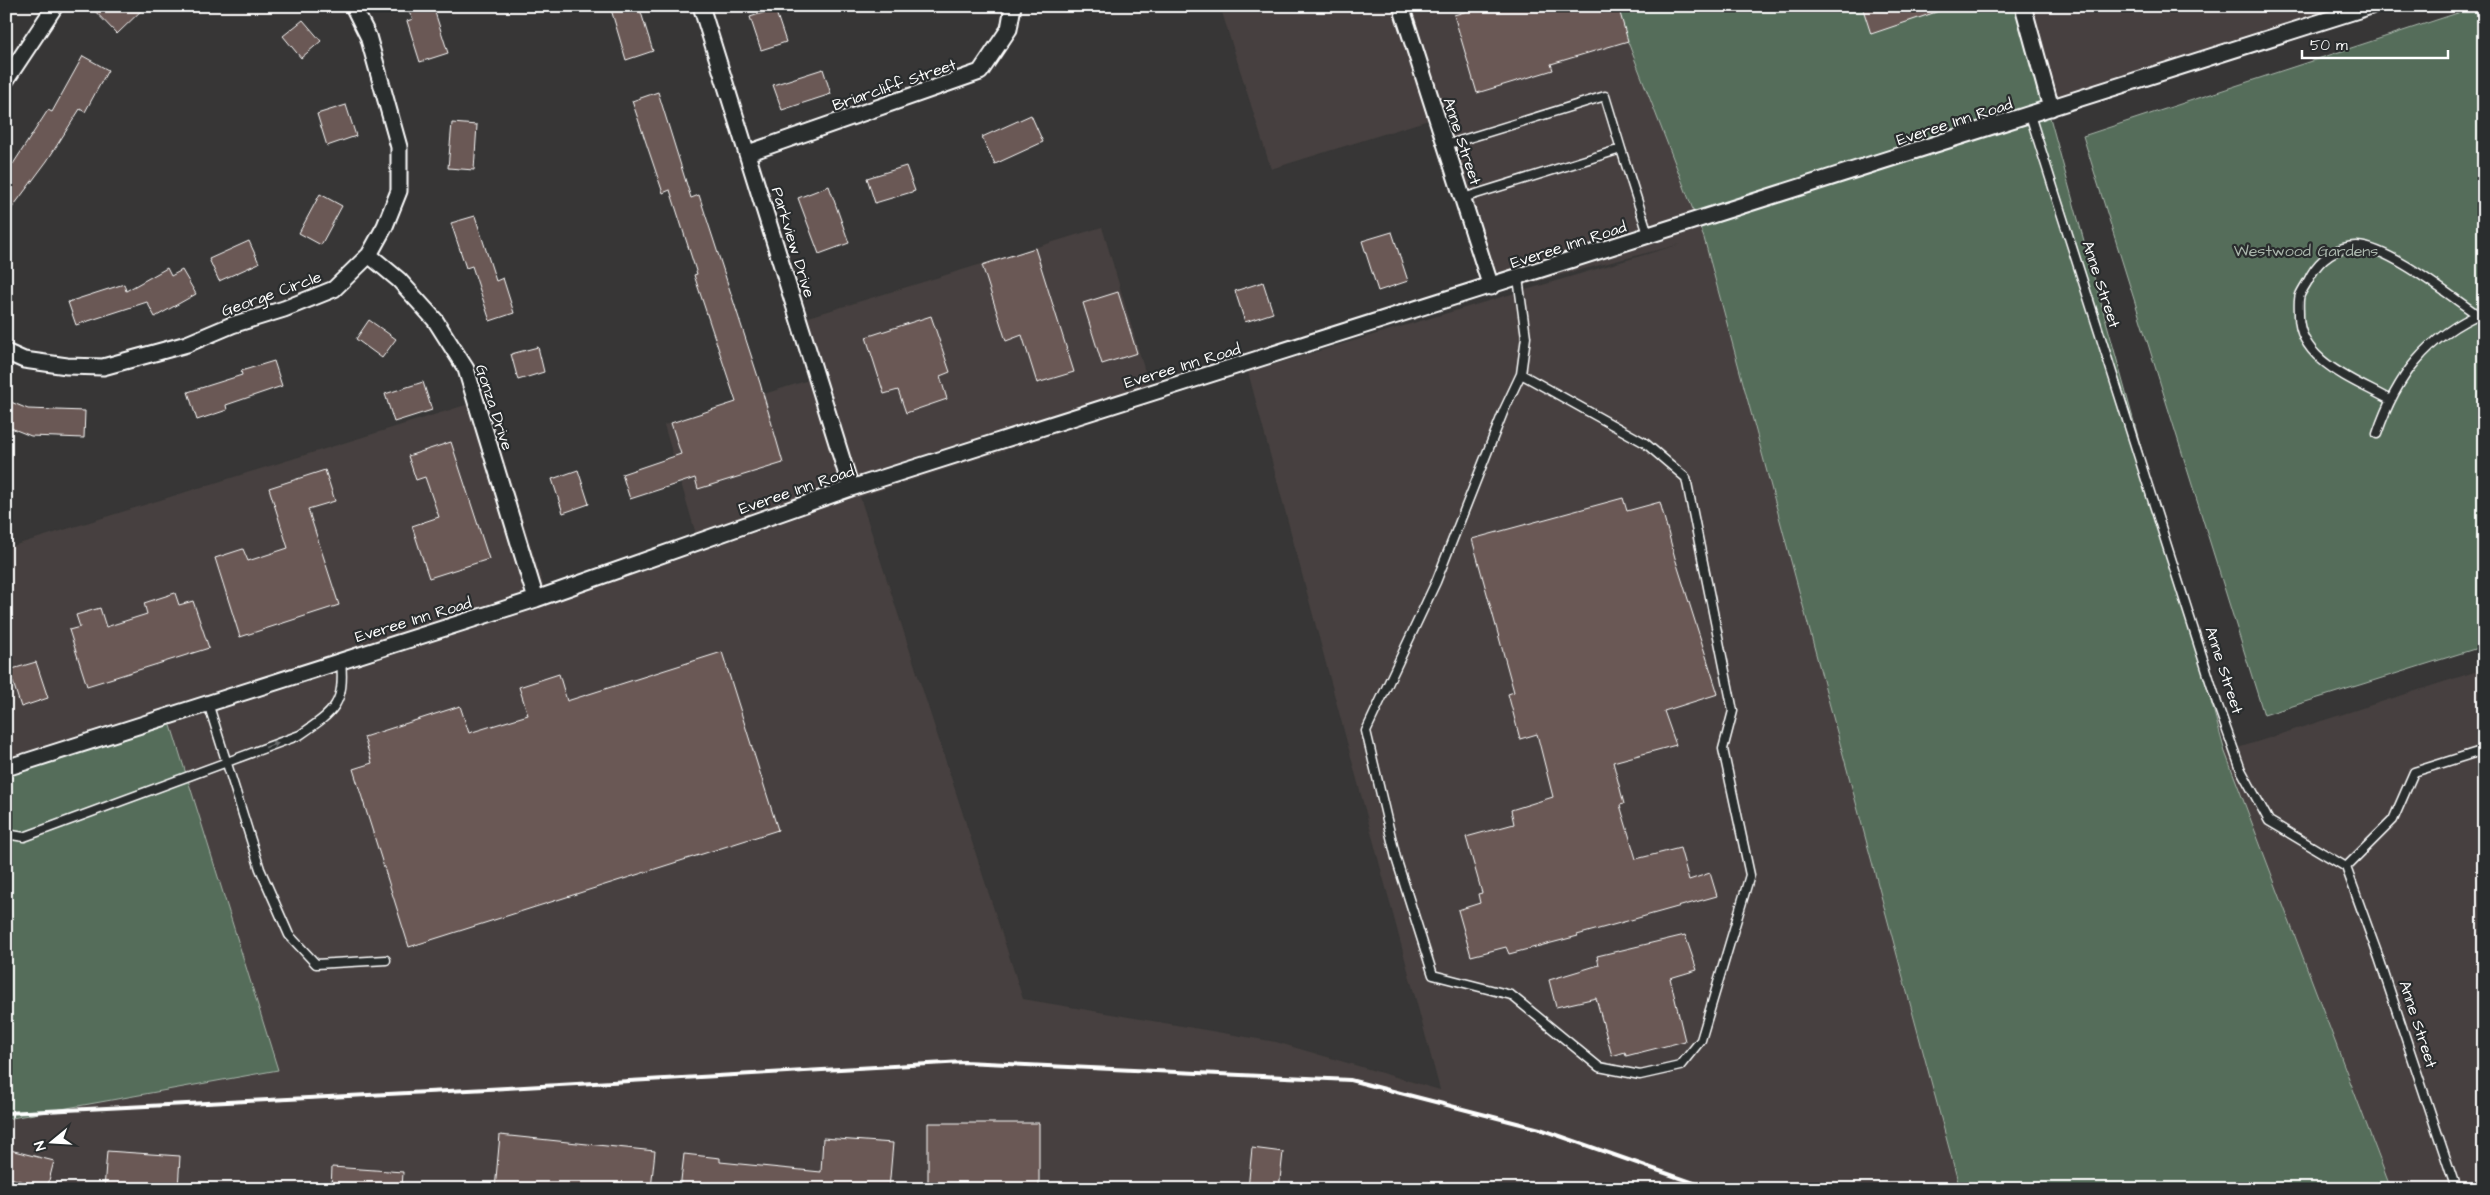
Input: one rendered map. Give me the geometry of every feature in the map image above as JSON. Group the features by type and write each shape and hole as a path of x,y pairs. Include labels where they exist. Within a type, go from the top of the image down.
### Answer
{"street":[{"path":"6,80 55,6"},
{"name":"George Circle","path":"6,352 24,360 67,366 102,367 187,344 232,325 284,310 334,289 369,255 385,226 399,191 399,147 368,36 353,6"},
{"name":"Parkview Drive","path":"701,6 851,488"},
{"name":"Briarcliff Street","path":"748,153 980,72 1009,29 1013,6"},
{"name":"Anne Street","path":"1401,6 1491,287"},
{"path":"2023,6 2051,108"},
{"name":"Everee Inn Road","path":"6,768 536,599 851,488 1649,237 2371,6"},
{"name":"Gonza Drive","path":"369,255 399,280 435,320 466,369 536,599"}],"lane":[{"path":"1446,145 1605,96 1649,237"},
{"name":"Anne Street","path":"2030,115 2211,684 2241,770 2269,821 2346,867 2379,958 2456,1189"},
{"path":"1463,198 1622,149"},
{"path":"2377,434 2390,400 2422,353 2444,333 2481,313 2384,253 2356,246 2335,252 2319,261 2299,296 2302,338 2314,354 2330,366 2390,400"},
{"path":"1518,278 1526,337 1521,374 1504,410 1436,582 1366,731 1396,858 1433,975 1511,995 1599,1067 1640,1075 1680,1066 1701,1040 1750,875 1723,749 1733,711 1686,478 1645,444 1521,374"},
{"path":"6,834 24,837 300,735 321,720 335,706 343,686 341,660"},
{"path":"208,703 260,869 289,935 316,964 386,960"},
{"path":"2346,867 2393,820 2414,772 2484,750"}],"shaded area":[{"path":"1220,6 1614,6 1704,238 1960,1189 6,1189 6,1119 277,1070 6,771 6,548 485,399 547,597 700,548 664,425 812,379 799,320 1102,227 1154,402 860,497 1023,999 1276,1042 1440,1090 1248,372 1681,244 1492,293 1438,117 1271,169"},
{"path":"2016,6 2373,6 2049,114"},
{"path":"2484,669 2484,1189 2391,1189 2225,752"}],"green space":[{"path":"1614,6 2016,6 2049,114 2225,752 2391,1189 1960,1189 1704,238"},
{"name":"Westwood Gardens","path":"2479,6 2484,6 2484,646 2264,715 2083,136"},
{"path":"169,719 278,1070 6,1119 6,771"}],"building":[{"path":"90,6 146,6 117,34"},
{"path":"405,6 433,6 448,53 420,62 407,21 413,19"},
{"path":"610,6 639,6 653,51 626,60"},
{"path":"1484,6 1618,6 1628,41 1551,64 1553,70 1477,93 1454,15"},
{"path":"1862,6 1945,6 1945,9 1871,34"},
{"path":"775,9 786,42 761,50 750,17"},
{"path":"303,20 321,41 301,58 283,36"},
{"path":"83,56 108,70 85,112 80,109 47,161 6,216 6,159 13,164 48,110 52,112"},
{"path":"823,69 831,94 782,110 773,85"},
{"path":"658,92 691,198 699,195 760,383 783,463 698,489 695,478 630,499 622,474 681,454 671,423 736,402 694,275 697,274 670,190 663,193 632,101"},
{"path":"346,105 356,136 327,146 317,114"},
{"path":"1031,115 1043,142 995,164 982,137"},
{"path":"452,123 477,125 474,170 448,168"},
{"path":"906,166 915,191 875,203 867,178"},
{"path":"829,186 849,243 819,254 798,198"},
{"path":"320,194 342,206 321,245 299,233"},
{"path":"475,216 496,281 503,278 514,313 490,321 472,266 466,268 451,223"},
{"path":"1392,232 1408,281 1378,291 1362,241"},
{"path":"249,241 259,263 219,281 209,259"},
{"path":"1035,248 1074,372 1037,383 1022,335 1006,341 982,265"},
{"path":"167,268 171,276 182,270 196,294 155,317 147,302 76,325 68,302 124,284 126,291"},
{"path":"1263,282 1273,313 1245,322 1235,291"},
{"path":"1118,292 1137,353 1102,364 1083,303"},
{"path":"931,316 950,372 940,376 947,399 906,413 898,390 884,394 866,337"},
{"path":"369,320 396,339 382,358 356,339"},
{"path":"538,347 544,372 518,380 511,354"},
{"path":"274,361 282,386 226,405 227,410 197,420 188,392 242,375 241,371"},
{"path":"423,382 432,410 394,422 385,394"},
{"path":"6,400 28,409 85,411 84,438 31,436 6,426"},
{"path":"451,442 489,559 429,578 412,526 439,517 425,477 416,480 408,456"},
{"path":"325,470 335,501 308,509 339,605 240,637 215,558 243,549 248,561 288,548 269,488"},
{"path":"578,470 589,504 563,513 552,479"},
{"path":"1623,498 1627,511 1660,502 1675,558 1718,694 1664,711 1676,745 1613,762 1624,804 1620,805 1636,859 1680,848 1689,880 1710,873 1717,896 1509,954 1506,947 1471,956 1458,910 1480,903 1478,894 1482,893 1466,837 1514,824 1511,810 1553,797 1537,734 1520,739 1508,694 1514,692 1472,539"},
{"path":"175,593 179,605 193,601 209,648 87,686 69,630 80,627 76,615 100,608 106,627 147,614 144,603"},
{"path":"722,652 778,830 409,947 353,769 372,763 364,737 460,706 469,733 528,715 519,687 559,674 567,701"},
{"path":"36,662 48,698 21,707 9,670"},
{"path":"1685,935 1697,970 1670,978 1685,1041 1626,1056 1625,1052 1612,1056 1596,998 1556,1007 1549,980 1599,965 1597,956"},
{"path":"928,1123 1039,1123 1039,1188 928,1188"},
{"path":"500,1135 655,1151 651,1189 495,1189"},
{"path":"823,1138 893,1143 889,1189 680,1189 684,1154 720,1158 720,1162 821,1172"},
{"path":"1252,1148 1283,1152 1279,1189 1248,1189"},
{"path":"6,1149 54,1161 47,1188 6,1177"},
{"path":"107,1151 180,1156 178,1189 104,1189"},
{"path":"332,1167 403,1172 402,1189 331,1189"}],"railway":[{"path":"6,1113 488,1089 964,1062 1350,1080 1540,1129 1711,1189"}]}
